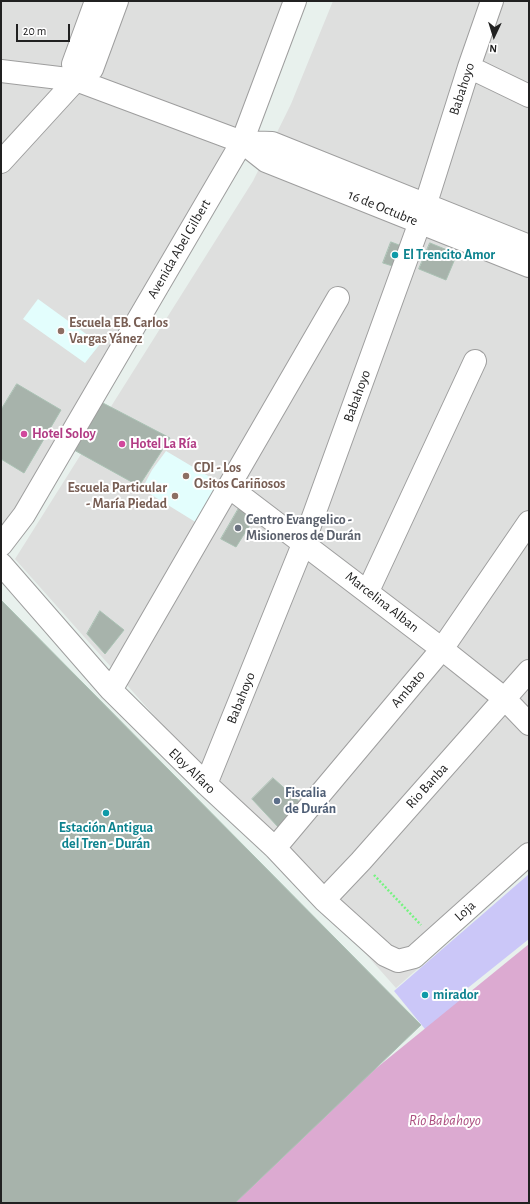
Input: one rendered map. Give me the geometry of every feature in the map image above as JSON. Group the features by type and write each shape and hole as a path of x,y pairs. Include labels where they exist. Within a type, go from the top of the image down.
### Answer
{"street":[{"path":"76,80 73,64 96,1"},
{"path":"1,162 76,80 92,69 117,1"},
{"name":"Avenida Abel Gilbert","path":"1,546 24,515 242,142 295,1"},
{"name":"Babahoyo","path":"206,784 304,542 422,213 469,66 492,1"},
{"path":"469,66 529,96"},
{"name":"16 de Octubre","path":"1,71 76,80 242,142 272,143 422,213 529,266"},
{"name":"16 de Octubre","path":"422,213 529,246"},
{"path":"111,690 338,298"},
{"path":"368,591 475,361"},
{"name":"Marcelina Alban","path":"229,487 304,542 442,648 505,699 529,724"},
{"name":"Ambato","path":"275,848 442,648 529,522"},
{"name":"Eloy Alfaro","path":"1,564 111,690 206,784 275,848 324,900 385,955 398,961"},
{"name":"Rio Banba","path":"324,900 361,861 529,671"},
{"name":"Loja","path":"398,961 414,957 529,854"}],"path":[{"path":"361,861 434,939"}],"shaded area":[{"path":"1,1 284,1 242,114 222,158 14,512 1,529"},
{"path":"333,1 529,1 529,870 396,988 15,559 253,181 291,104"},
{"name":"Escuela EB. Carlos Vargas Yánez","path":"38,299 100,344 85,363 23,319"},
{"path":"166,451 220,483 197,523 142,489 152,470"},
{"path":"529,874 529,939 464,991 471,999 429,1034 394,991"}],"water":[{"name":"Río Babahoyo","path":"529,944 529,1203 225,1203 374,1070"}],"building":[{"name":"El Trencito Amor","path":"391,242 407,248 399,268 383,263"},
{"path":"430,243 457,254 446,280 419,269"},
{"name":"Hotel Soloy","path":"17,384 61,410 24,473 1,459 1,410"},
{"name":"Hotel La Ría","path":"101,402 170,438 139,486 74,450"},
{"name":"Centro Evangelico - Misioneros de Durán","path":"239,508 255,517 236,547 221,539"},
{"name":"Estación Antigua del Tren - Durán","path":"1,600 421,1025 235,1203 1,1203"},
{"path":"100,611 124,630 105,654 87,634"},
{"name":"Fiscalia de Durán","path":"273,778 302,804 279,828 252,799"}],"place":[{"name":"El Trencito Amor","path":"395,255"},
{"name":"Escuela EB. Carlos Vargas Yánez","path":"61,331"},
{"name":"Hotel Soloy","path":"24,434"},
{"name":"Hotel La Ría","path":"122,444"},
{"name":"CDI - Los Ositos Cariñosos","path":"186,476"},
{"name":"Escuela Particular - María Piedad","path":"175,496"},
{"name":"Centro Evangelico - Misioneros de Durán","path":"238,528"},
{"name":"Fiscalia de Durán","path":"277,801"},
{"name":"Estación Antigua del Tren - Durán","path":"106,813"},
{"name":"mirador","path":"425,995"}]}
